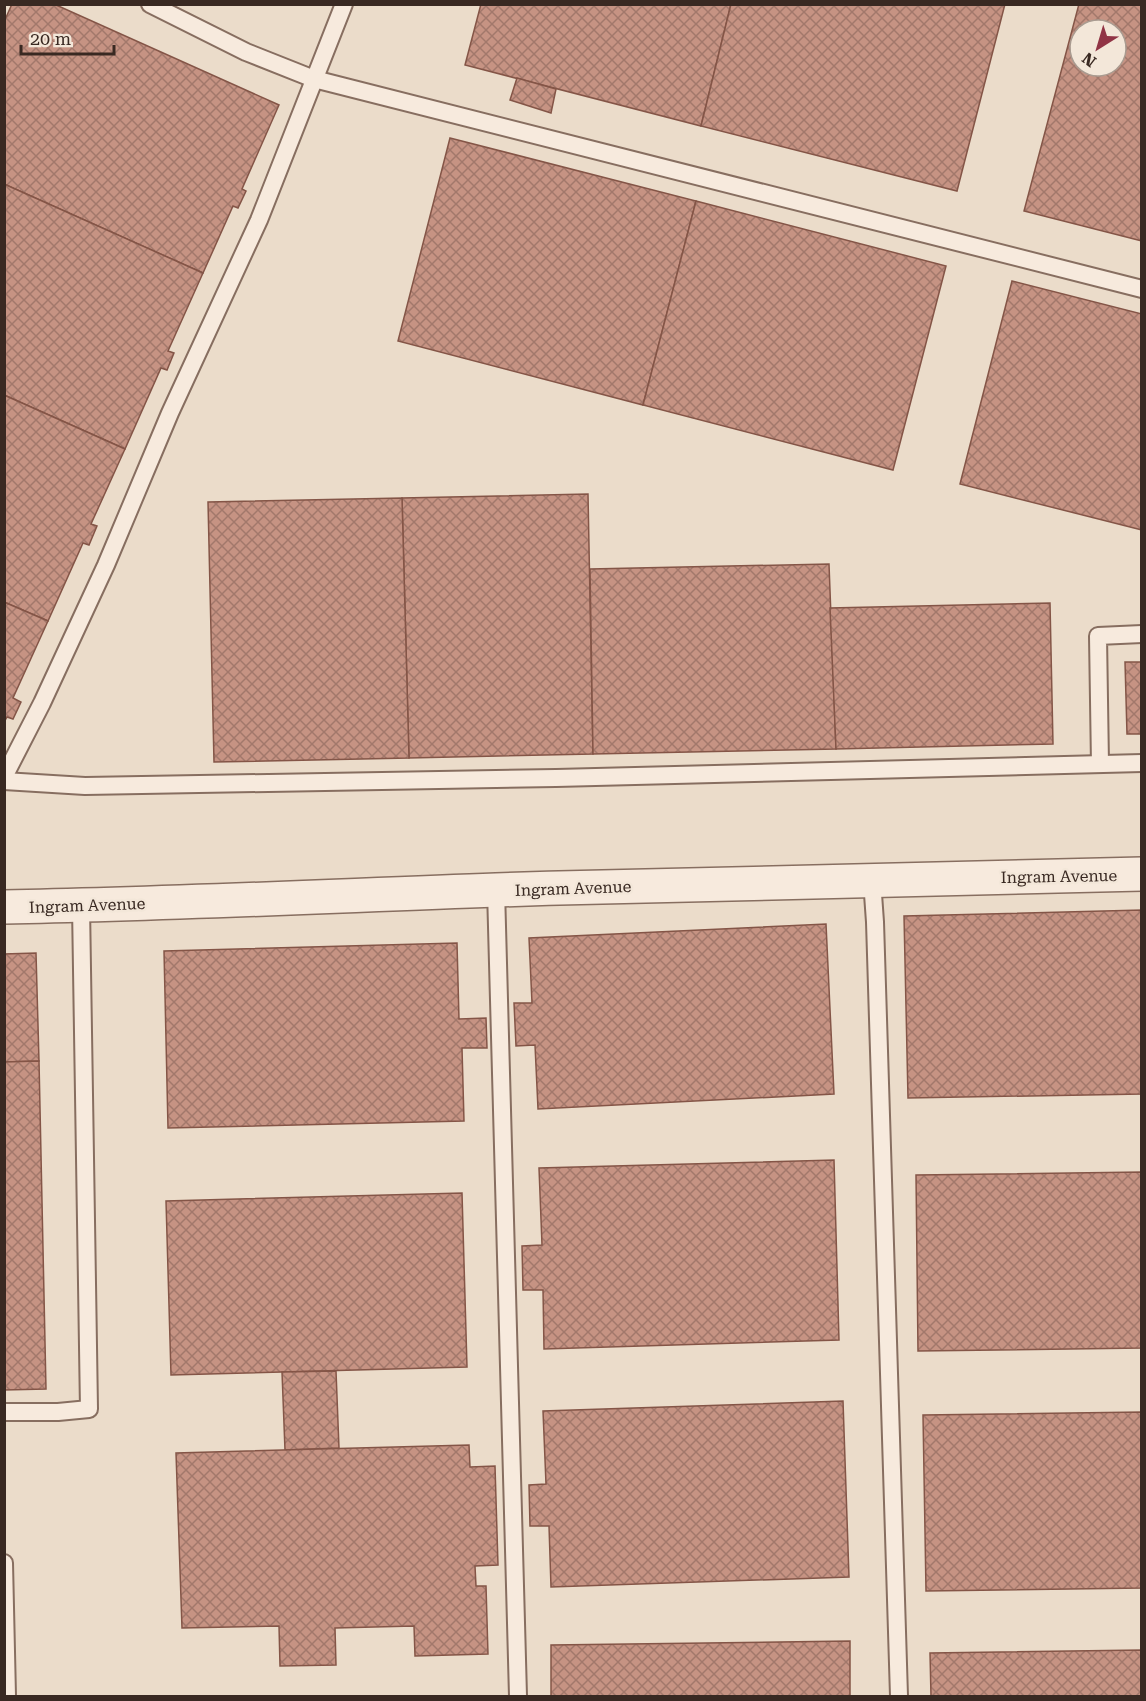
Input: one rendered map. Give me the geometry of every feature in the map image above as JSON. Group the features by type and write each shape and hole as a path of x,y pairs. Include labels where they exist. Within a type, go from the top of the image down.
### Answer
{"street":[{"name":"Ingram Avenue","path":"4,907 496,890 1142,874"}],"lane":[{"path":"150,4 246,52 314,79 1142,289"},
{"path":"344,4 259,220 170,413 106,565 4,779 97,785 568,777 1142,763"},
{"path":"1100,765 1098,636 1142,634"},
{"path":"872,880 899,1696"},
{"path":"496,890 518,1696"},
{"path":"4,1412 58,1412 89,1409 81,906"},
{"path":"4,1563 7,1696"}],"building":[{"path":"12,4 54,4 279,105 242,189 246,191 238,208 233,206 203,273 4,184 4,22"},
{"path":"481,4 731,4 701,126 465,65"},
{"path":"731,4 1005,4 957,191 701,126"},
{"path":"1079,4 1142,4 1142,241 1024,211 1068,45 1068,78 1128,78 1128,18 1075,18"},
{"path":"517,78 556,89 551,113 510,100"},
{"path":"450,138 696,201 643,405 398,341"},
{"path":"4,184 203,273 168,351 174,353 167,370 161,368 125,449 4,395"},
{"path":"696,201 946,266 893,470 643,405"},
{"path":"1012,281 1142,314 1142,530 960,484"},
{"path":"4,395 125,449 91,524 97,526 89,545 83,543 48,621 4,602"},
{"path":"588,494 593,754 409,758 402,498"},
{"path":"402,498 409,758 214,762 208,502"},
{"path":"829,564 836,749 593,754 590,569"},
{"path":"4,602 48,621 13,698 21,702 13,719 7,717 4,722"},
{"path":"1050,603 1053,744 836,749 830,608"},
{"path":"1125,662 1142,662 1142,734 1127,734"},
{"path":"1142,910 1142,1094 908,1098 904,916"},
{"path":"826,924 834,1094 538,1109 535,1045 516,1046 514,1003 532,1003 529,938"},
{"path":"457,943 459,1019 486,1018 487,1048 462,1048 464,1121 168,1128 164,951"},
{"path":"36,953 39,1061 4,1062 4,954"},
{"path":"39,1061 46,1389 4,1390 4,1062"},
{"path":"834,1160 839,1340 544,1349 543,1290 523,1290 522,1246 542,1245 539,1168"},
{"path":"1142,1172 1142,1348 918,1351 916,1175"},
{"path":"462,1193 467,1367 171,1375 166,1201"},
{"path":"336,1371 339,1448 285,1450 282,1372"},
{"path":"843,1401 849,1577 551,1587 549,1526 530,1526 529,1485 546,1484 543,1411"},
{"path":"1142,1412 1142,1588 926,1591 923,1415"},
{"path":"469,1445 470,1467 495,1466 498,1565 475,1566 476,1586 486,1586 488,1654 415,1656 414,1626 335,1628 336,1665 280,1666 279,1626 182,1628 176,1453"},
{"path":"850,1641 850,1696 551,1696 551,1645"},
{"path":"1142,1650 1142,1696 931,1696 930,1653"}]}
